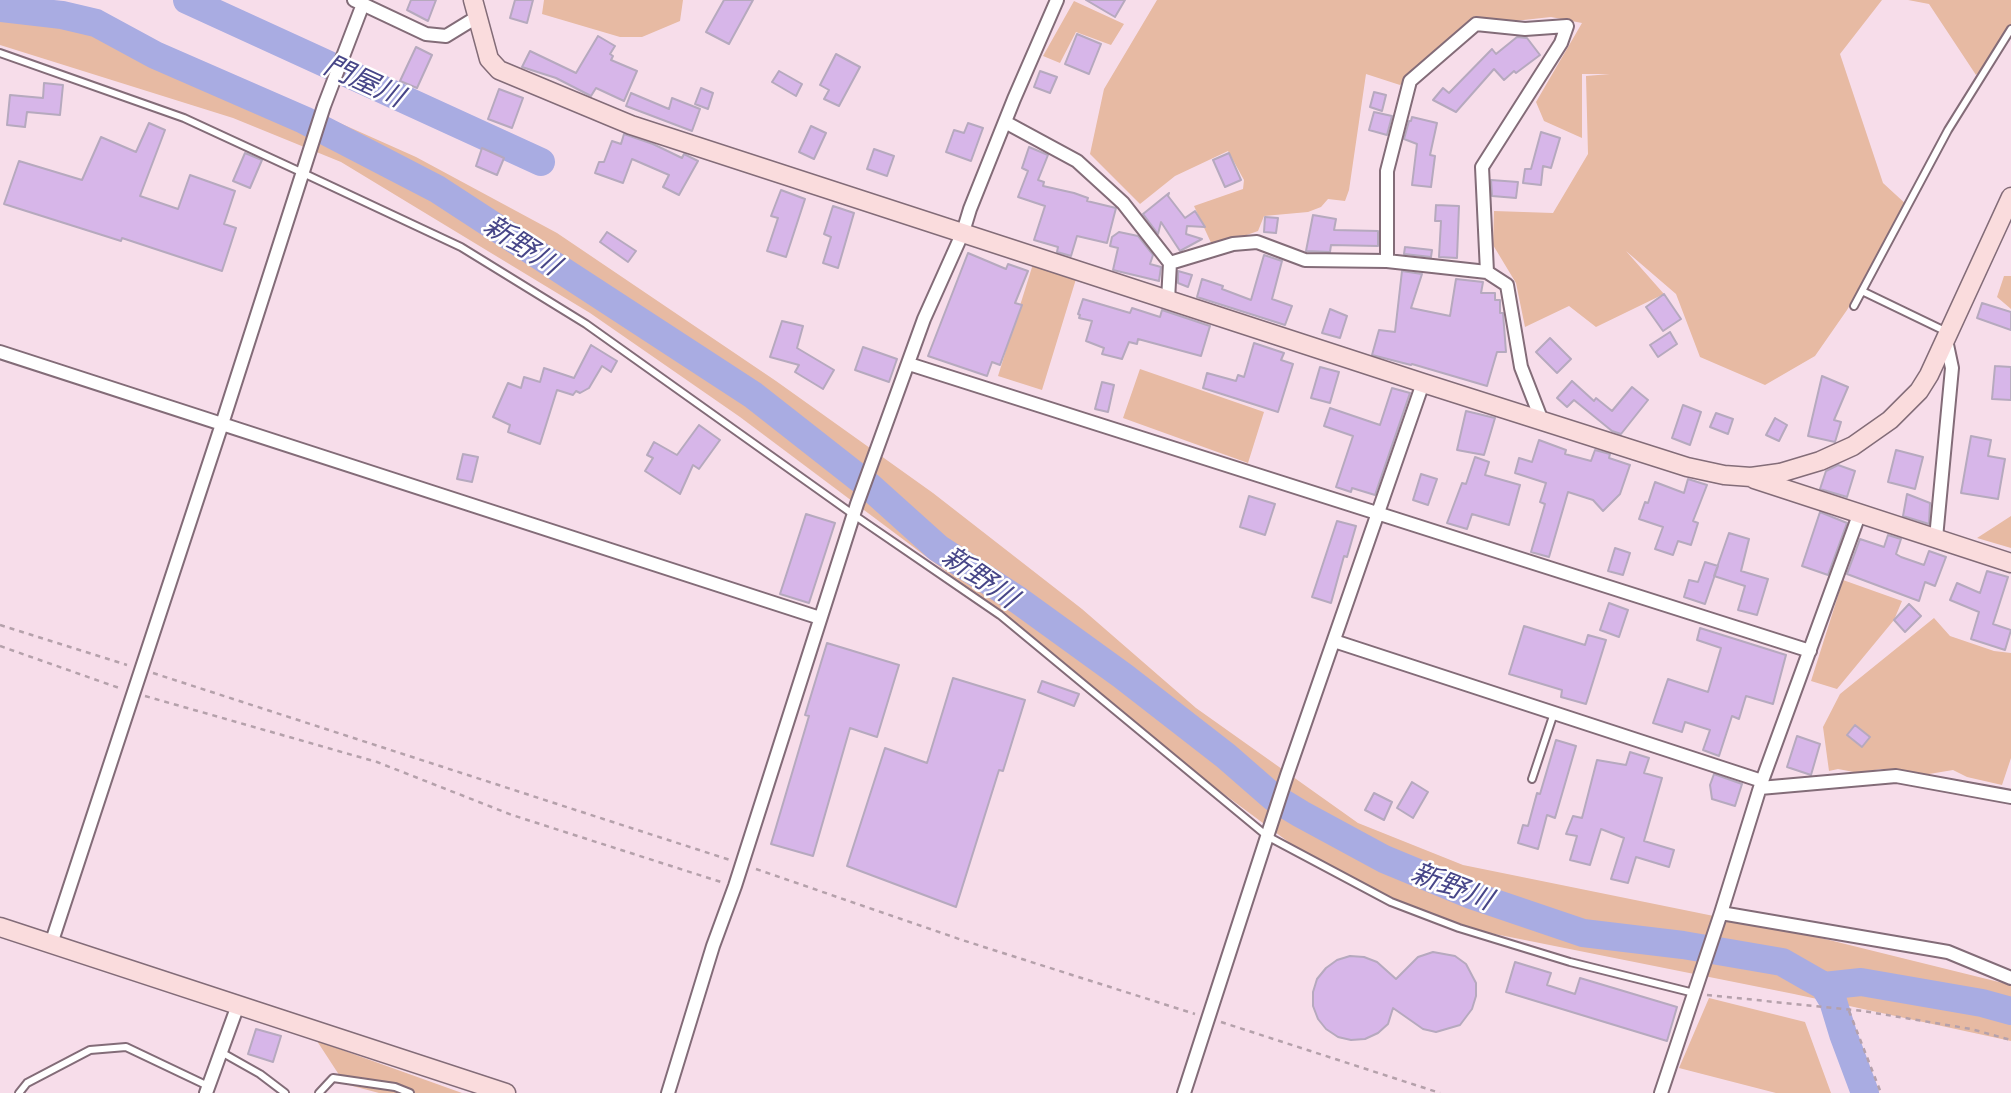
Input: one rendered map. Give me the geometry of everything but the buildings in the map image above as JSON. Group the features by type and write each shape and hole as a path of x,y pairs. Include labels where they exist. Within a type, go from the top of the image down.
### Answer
{"street":[{"path":"667,1093 856,510 929,309 1057,0"},
{"path":"51,944 359,2 426,34 446,36 475,9 489,59 499,70 631,125 1423,383 1687,467 1724,475 1751,477 1780,473 1820,461 1853,446 1877,430 1919,391 1948,337 2011,197"},
{"path":"1387,261 1387,171 1410,81 1476,24 1525,29 1567,26 1561,43 1482,167 1487,272"},
{"path":"1005,122 1077,161 1123,203 1170,264 1168,300"},
{"path":"1170,264 1233,244 1257,242 1306,260 1387,261 1487,272 1507,285 1521,367 1542,421"},
{"path":"1936,538 1952,368 1948,337"},
{"path":"0,352 820,618"},
{"path":"909,364 1810,651"},
{"path":"1184,1093 1287,775 1423,383"},
{"path":"1751,477 1859,515 2011,563"},
{"path":"1661,1093 1761,785 1859,515"},
{"path":"1334,641 1555,713 1761,785 1896,776 2011,797"},
{"path":"1721,913 1948,952 2011,978"},
{"path":"0,927 506,1093"},
{"path":"207,1090 238,1006"}],"lane":[{"path":"1854,306 1948,130 2011,29"},
{"path":"0,53 184,118 304,171 460,247 586,324 856,510 1000,615 1267,836 1391,902 1460,928 1570,962 1694,993"},
{"path":"1862,291 1948,337"},
{"path":"1532,779 1555,713"},
{"path":"19,1093 27,1083 90,1050 126,1047 207,1090"},
{"path":"220,1052 260,1074 285,1093"},
{"path":"319,1093 333,1078 395,1087 410,1093"}],"path":[{"path":"0,625 742,864 962,940 1440,1093"},
{"path":"0,646 133,693 377,762 512,815 735,886"},
{"path":"1694,993 1863,1010 1971,1029 2011,1040"},
{"path":"1849,1010 1881,1093"}],"shaded area":[{"path":"0,0 45,0 100,16 416,157 557,233 776,381 933,493 1082,609 1196,708 1358,823 1463,865 1817,937 2011,985 2011,1041 1794,994 1425,920 1306,855 1139,731 944,570 740,417 590,313 341,162 233,118 0,45"},
{"path":"544,0 683,0 680,21 642,37 620,37 542,14"},
{"path":"1157,0 1882,0 1840,54 1883,183 1908,206 1847,310 1815,356 1765,385 1700,357 1676,294 1626,251 1664,294 1596,327 1569,306 1525,327 1516,283 1493,245 1494,211 1553,213 1588,154 1586,76 1610,74 1582,74 1582,138 1544,121 1536,102 1582,23 1551,17 1478,25 1400,85 1366,74 1349,190 1345,201 1328,199 1321,207 1308,212 1264,216 1258,231 1213,247 1194,206 1243,189 1244,180 1228,151 1175,176 1140,204 1090,154 1104,89"},
{"path":"1908,0 2011,0 2011,32 1976,75 1929,4"},
{"path":"1074,1 1124,24 1111,45 1076,32 1060,63 1043,56"},
{"path":"1033,264 1076,279 1042,390 998,376"},
{"path":"2004,276 2011,276 2011,309 1997,297"},
{"path":"1140,369 1264,412 1248,463 1123,418"},
{"path":"2011,516 2011,548 1977,538"},
{"path":"1843,580 1902,601 1894,620 1837,689 1811,681"},
{"path":"1934,618 1950,636 1994,651 2011,653 2011,758 2002,785 1967,777 1953,770 1923,775 1880,769 1859,773 1838,769 1829,771 1823,727 1840,694"},
{"path":"1709,998 1805,1022 1831,1093 1776,1093 1679,1068"},
{"path":"317,1041 462,1093 379,1093 345,1084"}],"waterway":[{"name":"門屋川","path":"187,0 541,162"},
{"name":"新野川","path":"0,8 62,15 96,23 155,55 304,120 437,189 753,395 869,486 938,548 1018,600 1123,676 1226,756 1273,797 1384,859 1471,895 1583,933 1683,945 1782,962 1824,986 1861,982 1982,1003 2011,1011"},
{"path":"1824,986 1833,1001 1865,1093"}]}
